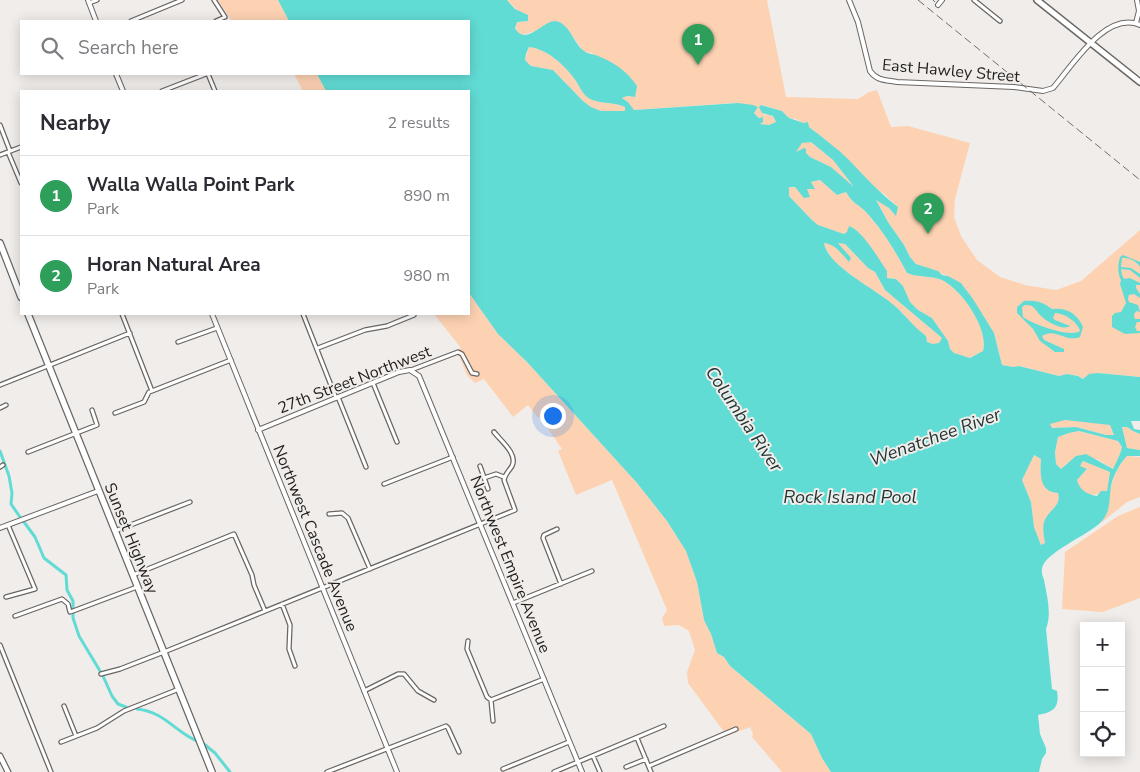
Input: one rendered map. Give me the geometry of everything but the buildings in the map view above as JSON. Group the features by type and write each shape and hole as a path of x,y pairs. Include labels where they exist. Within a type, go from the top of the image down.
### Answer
{"highway":[{"path":"0,243 20,294"},
{"name":"Sunset Highway","path":"28,315 212,772"}],"main road":[{"path":"1037,0 1140,82"},
{"path":"0,756 8,772"}],"street":[{"path":"96,20 88,2 97,0"},
{"path":"133,20 182,0"},
{"path":"214,0 226,17 218,20"},
{"name":"East Hawley Street","path":"849,0 858,22 868,67 872,75 879,80 897,82 1014,87 1043,92 1053,88 1090,44 1108,28 1125,22 1138,24"},
{"path":"938,5 942,0"},
{"path":"974,0 1000,21"},
{"path":"1137,0 1139,11 1138,24"},
{"path":"116,75 124,90"},
{"path":"165,90 204,75"},
{"path":"207,75 215,90"},
{"path":"0,125 20,180"},
{"path":"0,155 20,147"},
{"path":"122,315 152,391"},
{"name":"Northwest Cascade Avenue","path":"212,315 397,772"},
{"path":"304,315 366,467"},
{"path":"318,348 365,330 387,326 414,315"},
{"path":"178,342 218,328"},
{"path":"0,385 130,333"},
{"name":"27th Street Northwest","path":"258,430 400,372 456,352 460,352 472,373 477,374"},
{"path":"115,413 144,402 152,391 230,360"},
{"name":"Northwest Empire Avenue","path":"410,370 417,374 422,381 582,772"},
{"path":"373,383 397,442"},
{"path":"0,408 6,405"},
{"path":"28,452 97,425 92,410"},
{"path":"103,673 120,669 164,652 515,510 504,483 504,477 513,464 513,457 494,432"},
{"path":"384,484 453,456"},
{"path":"480,466 488,489"},
{"path":"484,478 496,474 504,477"},
{"path":"0,528 98,491"},
{"path":"114,531 190,502"},
{"path":"329,514 342,513 348,518 370,569"},
{"path":"6,597 35,589 8,525"},
{"path":"557,529 544,535 542,538 561,584"},
{"path":"132,575 235,534 265,611"},
{"path":"514,603 592,571"},
{"path":"15,616 58,599 65,601 70,612 137,587"},
{"path":"282,604 290,625 289,649 295,666"},
{"path":"468,641 467,649 487,697 491,700 493,721"},
{"path":"0,645 51,772"},
{"path":"364,692 398,674 404,674 418,691 434,700"},
{"path":"491,700 544,679"},
{"path":"61,742 97,728 121,712 179,689"},
{"path":"64,706 76,736"},
{"path":"330,771 446,726 459,752"},
{"path":"554,772 664,726"},
{"path":"649,766 736,729"},
{"path":"638,738 651,772"},
{"path":"503,769 569,742"},
{"path":"593,756 600,772"},
{"path":"626,767 646,759"}],"shaded area":[{"path":"217,0 278,0 288,20 231,20"},
{"path":"507,0 767,0 786,97 858,99 869,92 877,90 891,127 908,126 970,143 955,199 954,217 961,236 977,260 1000,277 1025,285 1056,290 1081,281 1140,230 1140,377 1098,373 1083,379 1067,374 1059,376 1020,366 1002,365 994,333 948,276 916,264 876,200 887,206 894,214 898,207 872,186 840,152 808,126 796,119 789,118 782,111 763,105 760,106 763,114 773,116 776,122 769,125 760,124 760,118 754,113 758,107 734,103 633,110 628,102 622,98 627,96 635,97 592,53 584,52 565,26 553,21 539,30 522,35 518,33 515,26 517,22 528,21"},
{"path":"529,47 548,54 559,62 588,97 599,102 621,105 625,107 625,111 601,111 591,107 553,70 531,66 525,60"},
{"path":"295,75 318,75 325,90 302,90"},
{"path":"802,142 811,142 833,160 856,190 831,167 810,157 806,153 795,153"},
{"path":"820,180 837,195 846,192 865,211 888,241 907,273 942,280 958,292 978,321 984,342 983,351 970,358 954,354 950,349 948,341 932,318 918,310 910,302 903,286 896,279 887,278 887,271 859,233 847,232 844,234 817,225 789,196 789,187 814,189 811,182"},
{"path":"824,243 830,244 841,252 838,243 845,244 868,268 875,272 885,290 942,338 939,344 927,342 925,336 895,306 855,278 835,261"},
{"path":"470,294 498,334 527,362 637,483 667,521 686,551 697,582 704,620 717,653 724,657 730,666 811,734 831,772 782,772 752,737 753,734 750,727 727,736 688,683 687,672 695,650 689,631 679,625 664,626 662,618 667,610 612,480 576,495 558,451 562,449 540,417 538,418 528,405 513,417 484,379 475,383 467,375 457,350 461,348 435,315 470,315"},
{"path":"1065,419 1110,424 1114,435 1106,435 1076,427 1052,428 1049,424"},
{"path":"1126,426 1140,434 1140,450 1127,448 1122,427"},
{"path":"1079,431 1118,441 1122,447 1113,469 1097,459 1067,463 1061,469 1056,464 1055,452 1058,437"},
{"path":"1033,455 1041,458 1041,475 1044,485 1052,492 1058,493 1059,497 1056,505 1044,522 1045,543 1041,545 1034,527 1031,502 1022,480"},
{"path":"1127,456 1140,457 1140,497 1127,502 1100,524 1106,514 1110,489 1115,476"},
{"path":"1084,461 1110,472 1107,491 1093,495 1082,489 1077,480 1087,469 1079,466"},
{"path":"1140,507 1140,598 1103,612 1062,609 1065,552 1118,516"}],"water":[{"name":"Rock Island Pool","path":"278,0 507,0 515,9 528,15 528,21 517,22 515,28 519,33 529,34 550,22 560,22 568,29 580,48 585,52 610,61 625,72 637,86 635,97 627,96 622,98 634,110 738,103 758,107 754,113 759,118 763,117 763,122 760,124 769,125 776,122 773,116 762,113 759,107 761,105 782,111 789,118 804,123 808,122 809,127 830,143 898,207 896,216 889,208 876,200 916,264 938,271 942,275 961,283 994,333 1002,365 1019,366 1059,376 1067,374 1083,379 1089,374 1098,373 1140,377 1140,421 1131,421 1134,429 1140,430 1140,434 1127,427 1122,427 1127,448 1140,450 1140,456 1127,456 1119,466 1111,486 1108,510 1101,522 1050,557 1044,563 1042,569 1049,617 1046,629 1052,689 1057,691 1058,697 1056,705 1051,711 1038,715 1040,734 1046,748 1039,772 831,772 811,734 730,666 724,657 717,653 704,620 697,582 686,551 667,521 637,483 527,362 498,334 470,294 470,90 325,90 318,75 470,75 470,20 288,20","holes":["529,47 548,54 564,67 587,97 599,102 621,105 625,107 625,111 601,111 591,107 553,70 531,66 525,60","811,142 833,160 854,187 831,167 810,157 806,153 806,149 804,148 796,152 802,143","820,180 837,195 846,192 877,225 907,273 942,280 958,292 978,322 984,342 983,351 970,358 954,353 932,318 918,310 910,302 903,286 896,279 887,278 887,271 860,233 849,226 844,234 818,225 812,220 789,196 789,187 795,187 804,198 810,197 807,189 815,189 811,182","824,243 835,247 849,262 851,258 838,243 845,244 868,268 875,272 885,290 942,338 939,343 927,342 926,336 895,306 855,278 834,261","1065,420 1110,425 1114,435 1106,435 1076,427 1052,428 1050,424","1079,431 1118,441 1122,447 1113,469 1086,454 1076,456 1061,469 1056,464 1055,452 1058,437","1034,455 1041,459 1041,476 1044,485 1052,492 1058,493 1058,501 1044,522 1045,543 1041,545 1034,527 1031,502 1022,480","1083,461 1110,472 1107,491 1101,491 1097,496 1087,493 1082,489 1077,480 1087,469 1080,466"]},
{"path":"1123,255 1140,262 1140,267 1133,260 1122,258 1121,267 1131,268 1140,274 1140,278 1130,270 1121,269 1124,279 1130,278 1140,283 1140,285 1136,285 1136,288 1140,298 1134,294 1129,295 1128,299 1129,302 1138,305 1140,312 1136,311 1134,315 1135,319 1140,319 1140,322 1137,322 1135,327 1140,333 1125,334 1112,327 1112,316 1115,313 1121,312 1126,303 1118,271 1120,257"},
{"path":"1024,301 1032,301 1042,303 1052,309 1066,310 1081,322 1083,327 1080,337 1070,338 1052,333 1042,336 1044,340 1064,349 1064,352 1055,352 1040,341 1033,329 1017,313 1017,307","holes":["1025,305 1032,306 1040,315 1059,327 1070,326 1055,320 1053,318 1055,313 1066,316 1077,324 1080,331 1068,333 1034,323 1023,317 1022,307"]}],"waterway":[{"path":"0,451 9,476 12,493 11,504 20,517"},
{"path":"24,522 35,537 44,558 66,575 67,590 73,601 73,618 79,636 103,676 112,696 118,704 126,707"},
{"path":"137,709 155,714 197,741"},
{"path":"204,744 215,753 230,772"}],"railway":[{"path":"918,0 1140,180"}],"place":[{"name":"Walla Walla Point Park","path":"698,65"},
{"name":"Horan Natural Area","path":"928,234"}],"water label":[{"name":"Columbia River","path":"744,419"},
{"name":"Wenatchee River","path":"935,437"}]}
